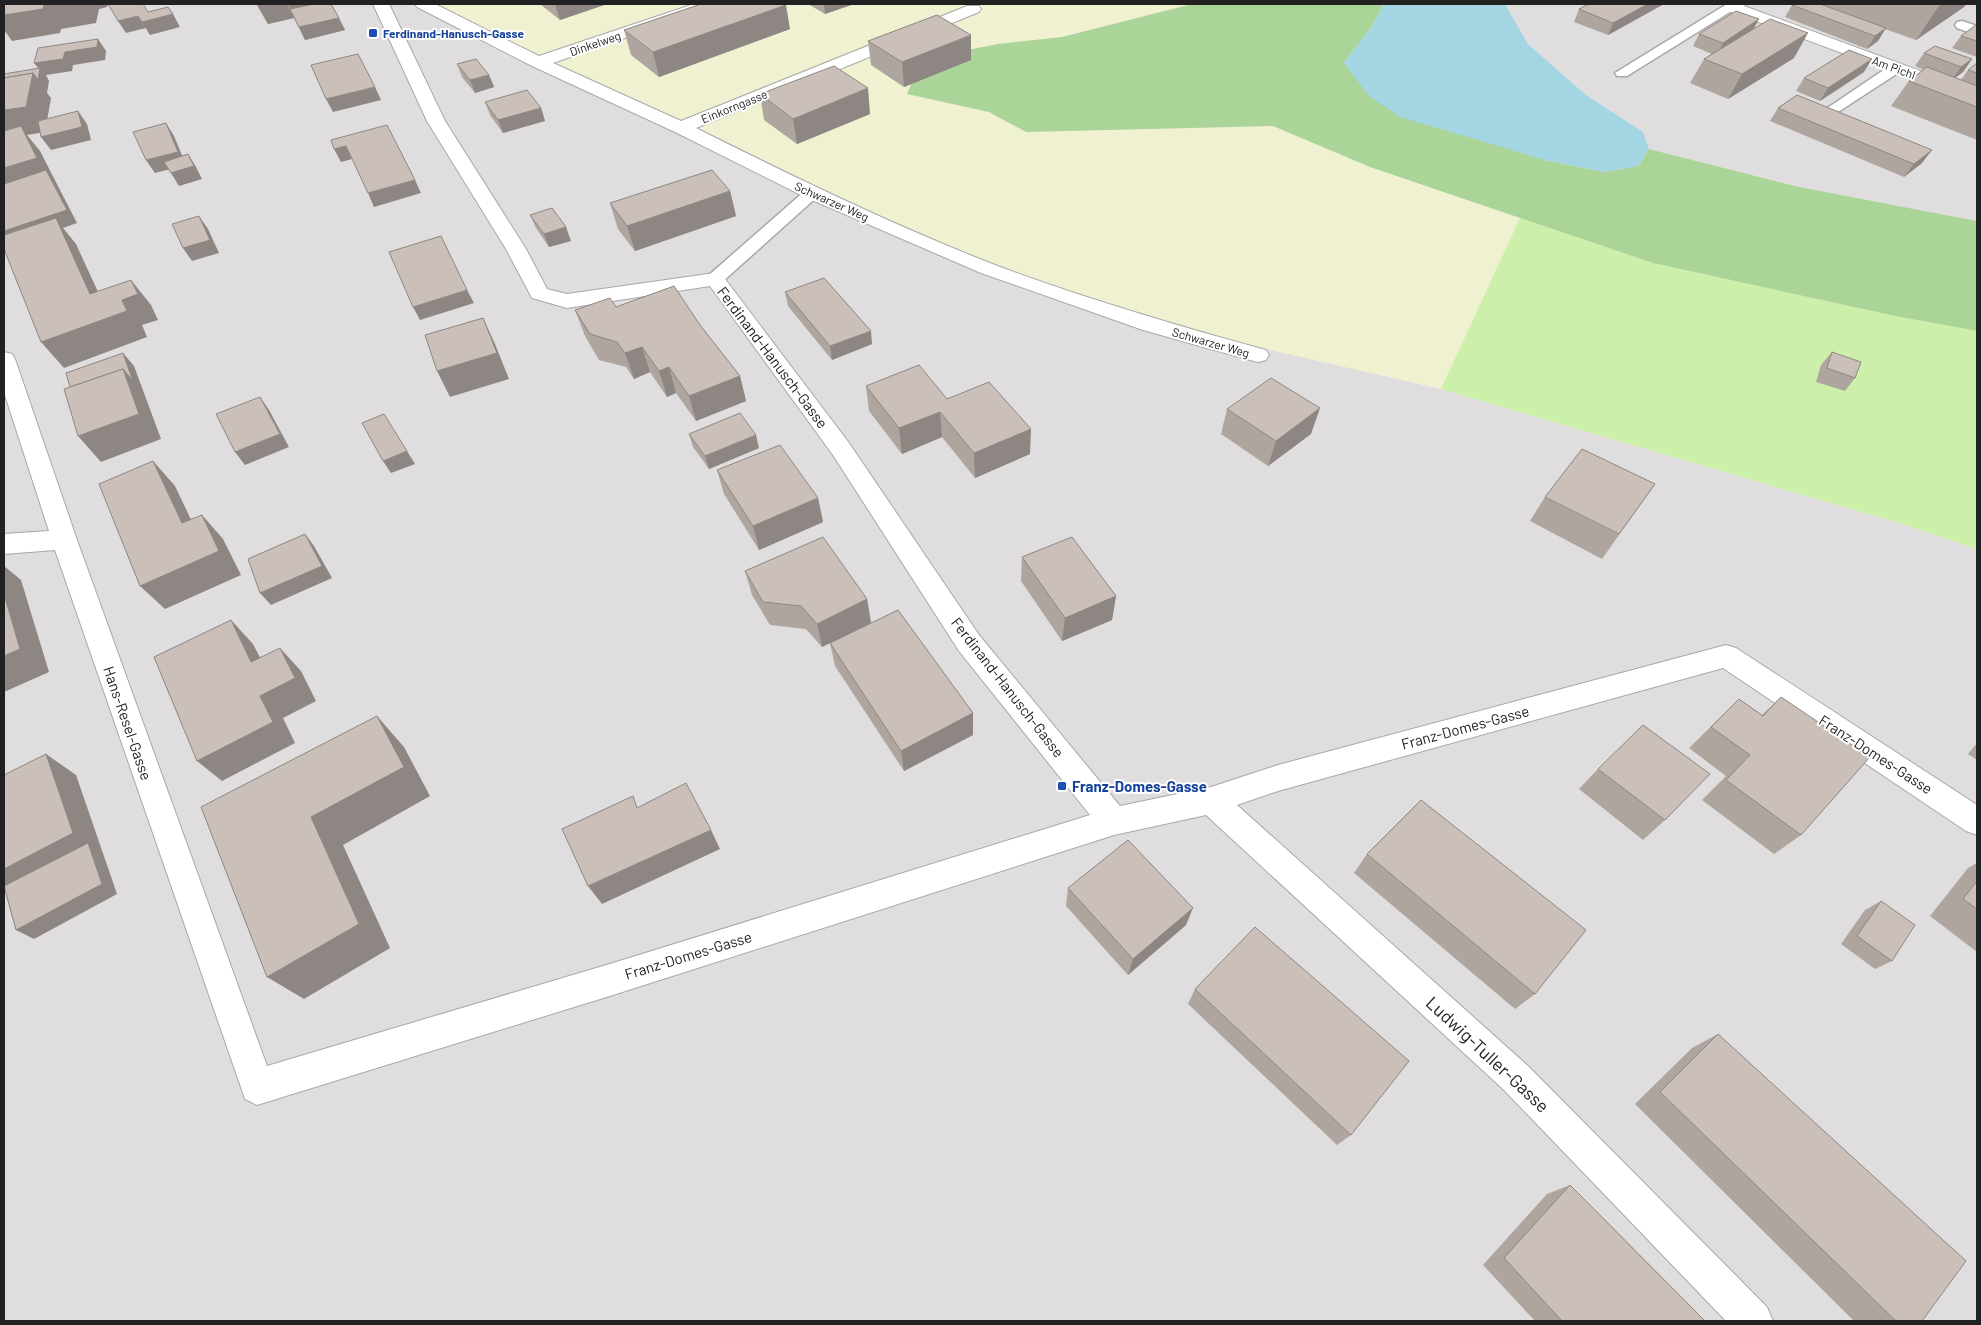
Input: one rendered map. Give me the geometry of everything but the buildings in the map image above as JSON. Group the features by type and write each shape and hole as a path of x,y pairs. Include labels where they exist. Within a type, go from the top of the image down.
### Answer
{"street":[{"name":"Ferdinand-Hanusch-Gasse","path":"381,4 436,121 516,249 539,293 568,301 715,279 841,449 969,643 1114,821"},
{"name":"Schwarzer Weg","path":"423,4 538,62 681,128 812,193 988,269 1151,325 1258,355"},
{"name":"Dinkelweg","path":"538,62 709,4"},
{"name":"Einkorngasse","path":"681,128 973,9 964,4"},
{"name":"Am Pichl","path":"1731,5 1977,98"},
{"name":"Hans-Resel-Gasse","path":"4,359 64,540 256,1087"},
{"path":"4,544 64,540"},
{"name":"Franz-Domes-Gasse","path":"256,1087 613,979 1114,821 1211,800 1278,778 1726,656 1977,821"},
{"name":"Ludwig-Tuller-Gasse","path":"1211,800 1516,1078 1753,1321"}],"lane":[{"path":"1622,73 1731,5"},
{"path":"1962,25 1977,31"},
{"path":"1833,109 1896,68"},
{"path":"715,279 812,193"}],"shaded area":[{"path":"4,4 438,4 442,8 1153,323 1441,389 1902,524 1977,549 1977,1321 4,1321"},
{"path":"1505,4 1977,4 1977,221 1799,187 1649,149 1643,132 1586,95 1528,44"}],"green space":[{"path":"438,4 1192,4 1050,39 998,44 907,94 989,112 1026,132 1273,126 1370,167 1520,218 1441,389 1153,323 988,268 812,193 442,8"},
{"path":"1192,4 1384,4 1372,26 1344,63 1545,160 1604,172 1638,166 1649,149 1799,187 1977,221 1977,331 1895,316 1653,263 1370,167 1273,126 1026,132 989,112 907,94 922,59 998,44 1062,37"},
{"path":"1520,218 1653,263 1895,316 1977,331 1977,549 1902,524 1441,389"}],"water":[{"path":"1384,4 1505,4 1528,44 1586,95 1643,132 1649,149 1638,166 1604,172 1545,160 1400,117 1369,96 1344,63 1372,26"}],"place":[{"name":"Ferdinand-Hanusch-Gasse","path":"373,33"},
{"name":"Franz-Domes-Gasse","path":"1062,786"}]}
